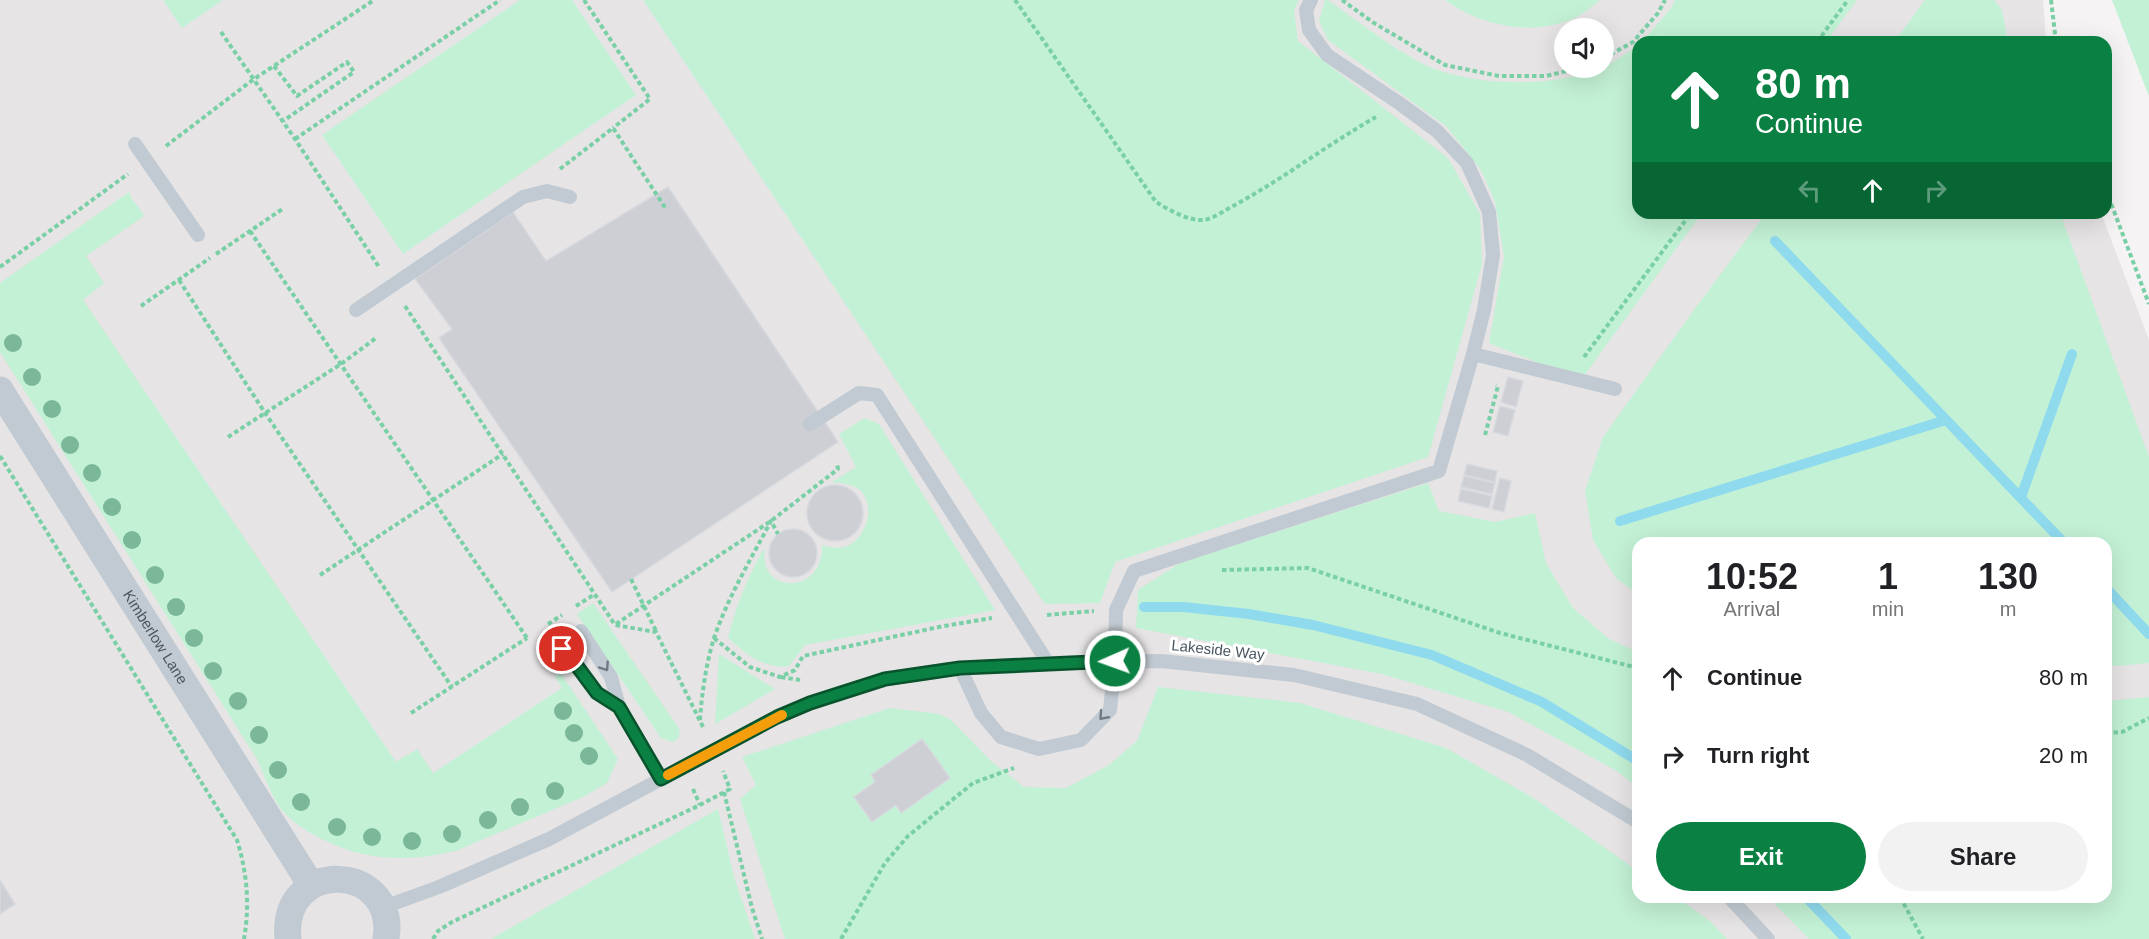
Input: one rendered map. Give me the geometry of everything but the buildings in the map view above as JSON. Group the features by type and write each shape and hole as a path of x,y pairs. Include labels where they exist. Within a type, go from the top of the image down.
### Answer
{"street":[{"name":"Kimberlow Lane","path":"0,390 311,885"},
{"path":"288,939 289,913 293,904 311,885 333,878 354,881 371,891 384,907 387,922 386,939"}],"lane":[{"path":"960,668 981,713 1001,737 1039,749 1081,740 1110,710 1115,661 1116,610 1134,571 1439,471 1484,310 1493,255 1489,212 1467,163 1437,131 1400,103 1327,55 1309,30 1306,10 1311,0"},
{"path":"135,144 198,236"},
{"path":"356,310 523,197 547,191 570,197"},
{"path":"1473,354 1615,389"},
{"path":"810,424 859,393 877,395 1048,663"},
{"path":"580,631 611,677 619,707 661,779"},
{"path":"553,649 562,649 568,654 597,693 619,707"},
{"name":"Lakeside Way","path":"384,907 439,886 549,838 777,717 810,703 849,689 904,675 960,668 1048,663 1161,661 1294,675 1417,704 1527,755 1632,818"},
{"path":"1735,903 1768,939"}],"path":[{"path":"0,267 254,79 374,0"},
{"path":"295,139 500,0"},
{"path":"523,197 650,99 584,0"},
{"path":"1015,0 1156,202 1176,214 1204,220 1224,211 1267,188 1334,141 1400,103"},
{"path":"1342,0 1374,23 1445,65 1499,76 1554,74"},
{"path":"1638,36 1658,13 1665,0"},
{"path":"1821,36 1848,0"},
{"path":"2051,0 2055,36"},
{"path":"221,32 295,139 615,625 656,632"},
{"path":"1614,52 1632,43"},
{"path":"274,66 297,96 347,62 354,72 283,121"},
{"path":"613,128 666,209"},
{"path":"2112,206 2149,304"},
{"path":"1570,377 1686,219"},
{"path":"250,231 527,638"},
{"path":"179,280 265,413 452,687"},
{"path":"228,437 341,364 376,338"},
{"path":"1485,435 1498,386 1492,384"},
{"path":"320,575 503,454"},
{"path":"0,456 237,840 245,863 247,923 244,939"},
{"path":"615,625 771,521 838,469 837,464"},
{"path":"771,521 778,534"},
{"path":"631,579 700,721 703,687 714,638 728,604 771,521"},
{"path":"1215,570 1308,568 1500,633 1632,666"},
{"path":"543,628 595,594"},
{"path":"714,638 750,667 780,677 795,670 803,656 939,627 988,618 1116,610"},
{"path":"411,713 535,633"},
{"path":"2112,733 2122,732 2149,718"},
{"path":"841,939 885,863 908,836 972,783 1011,768 1023,768 1039,749"},
{"path":"433,939 438,931 452,922 730,789 715,750"},
{"path":"724,792 752,908 762,939"},
{"path":"1903,903 1923,939"}],"shaded area":[{"path":"0,0 2043,0 2046,36 1632,36 1632,219 2103,219 2149,340 2149,939 0,939"}],"green space":[{"path":"163,0 223,0 182,28"},
{"path":"520,0 572,0 636,95 403,254 322,135"},
{"path":"643,0 1299,0 1294,10 1298,41 1448,158 1480,214 1482,264 1428,457 1115,562 1100,603 1045,604"},
{"path":"1325,0 1419,62 1460,76 1484,80 1533,82 1562,78 1614,78 1614,61 1632,50 1632,219 1698,219 1581,380 1489,343 1504,257 1495,202 1481,170 1447,127 1328,40 1319,21"},
{"path":"1445,0 1600,0 1577,17 1554,18 1554,24 1543,27 1526,28 1492,23"},
{"path":"1675,0 1857,0 1830,36 1647,36 1672,7"},
{"path":"1925,0 1994,0 2002,10 2007,36 1898,36"},
{"path":"2112,0 2149,0 2149,96 2148,94"},
{"path":"129,192 144,216 86,256 104,283 83,300 396,762 417,749 433,773 562,688 555,676 560,672 618,759 607,783 583,797 458,850 424,857 391,858 342,848 308,831 281,809 257,759 0,352 0,283"},
{"path":"1762,219 2062,219 2149,457 2149,663 2112,666 2112,537 1632,537 1632,590 1616,578 1593,540 1585,491 1603,437"},
{"path":"865,418 879,424 995,610 805,645 789,666 780,667 763,663 748,655 728,638 743,591 765,547 765,563 770,574 780,581 791,583 802,581 813,574 820,562 822,545 845,547 858,538 863,531 868,507 862,492 848,484 832,482 856,467 839,434"},
{"path":"1428,483 1439,511 1495,522 1535,513 1546,563 1573,608 1609,639 1632,649 1632,783 1617,771 1508,712 1382,674 1136,628 1138,590 1180,563"},
{"path":"593,603 680,730 678,739 672,742 661,738 577,614"},
{"path":"719,654 775,689 715,724"},
{"path":"1158,687 1300,703 1446,748 1535,799 1632,867 1632,903 1684,903 1710,921 1727,939 785,939 740,799 756,785 742,757 890,708 940,714 951,720 992,762 1024,787 1066,788 1109,765 1137,741"},
{"path":"2149,697 2149,939 1809,939 1774,903 2112,903 2112,700"},
{"path":"718,809 734,877 755,939 491,939"}],"waterway":[{"path":"1775,241 2058,537"},
{"path":"2021,497 2072,354"},
{"path":"1620,521 1946,420"},
{"path":"2112,594 2149,634"},
{"path":"1144,607 1183,607 1249,614 1313,625 1432,655 1542,702 1632,757"},
{"path":"1812,903 1846,939"}],"slow traffic":[{"path":"668,775 782,715"}],"route":[{"path":"562,649 597,693 619,707 661,779 777,717 849,689 885,679 960,668 1115,661"}]}
